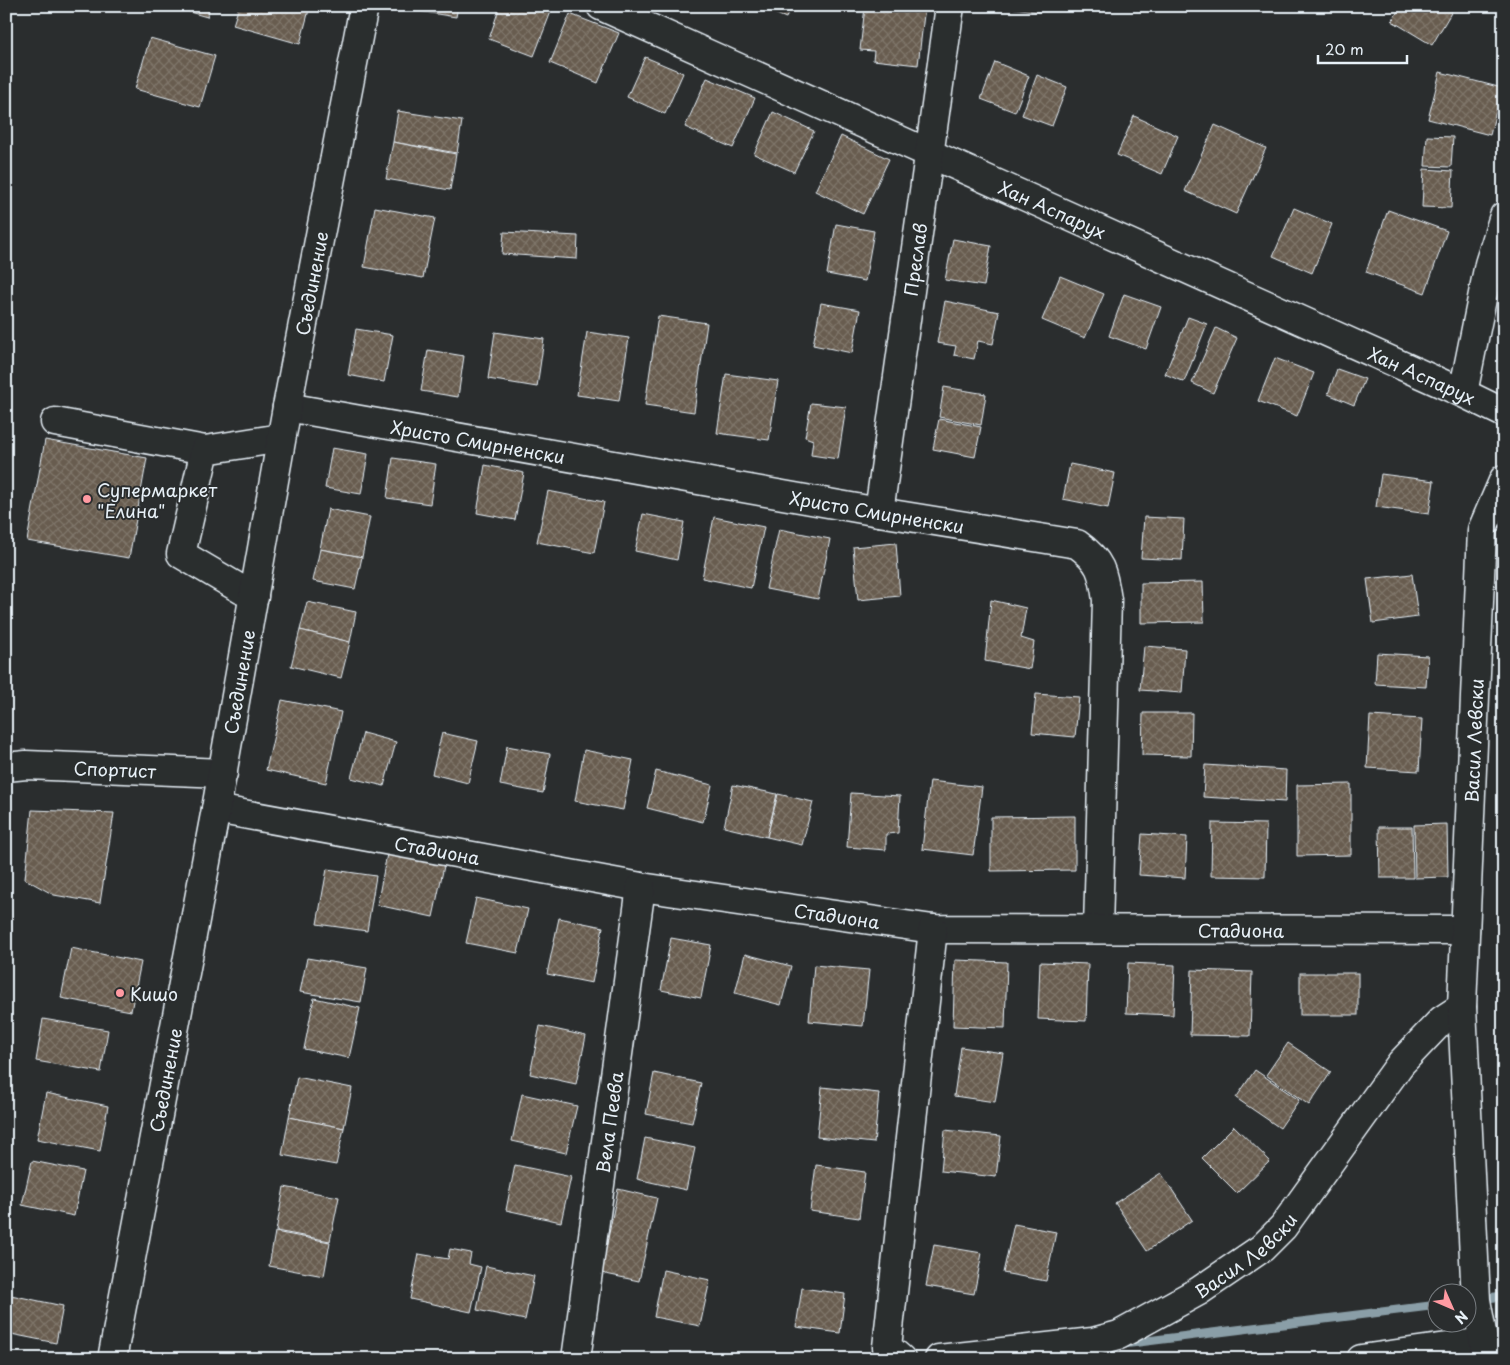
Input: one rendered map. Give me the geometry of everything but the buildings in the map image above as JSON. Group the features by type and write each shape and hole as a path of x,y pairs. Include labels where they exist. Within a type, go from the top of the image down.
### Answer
{"street":[{"name":"Съединение","path":"112,1359 223,773 281,438 364,6"},
{"name":"Хан Аспарух","path":"602,6 1464,393 1504,413"},
{"name":"Преслав","path":"879,512 950,6"},
{"path":"1464,393 1490,264 1504,216"},
{"name":"Христо Смирненски","path":"287,407 879,512 1077,544 1093,556 1104,574 1107,600 1098,928"},
{"path":"55,422 205,450 281,438"},
{"path":"205,450 181,554 254,597"},
{"name":"Васил Левски","path":"1485,1350 1476,1300 1462,1007 1482,530 1504,479"},
{"name":"Спортист","path":"6,767 26,765 223,773"},
{"name":"Стадиона","path":"216,809 641,887 933,928 1465,930"},
{"name":"Вела Пеева","path":"576,1359 641,887"},
{"path":"894,1353 933,928"},
{"name":"Васил Левски","path":"939,1359 1093,1342 1119,1335 1206,1286 1262,1248 1283,1227 1401,1063 1442,1020 1462,1007"},
{"path":"1361,1359 1485,1350"}],"waterway":[{"path":"1478,1299 1504,1296"},
{"path":"1123,1344 1428,1306"}],"place":[{"name":"Супермаркет \"Елина\"","path":"87,499"},
{"name":"Кишо","path":"120,993"}]}
